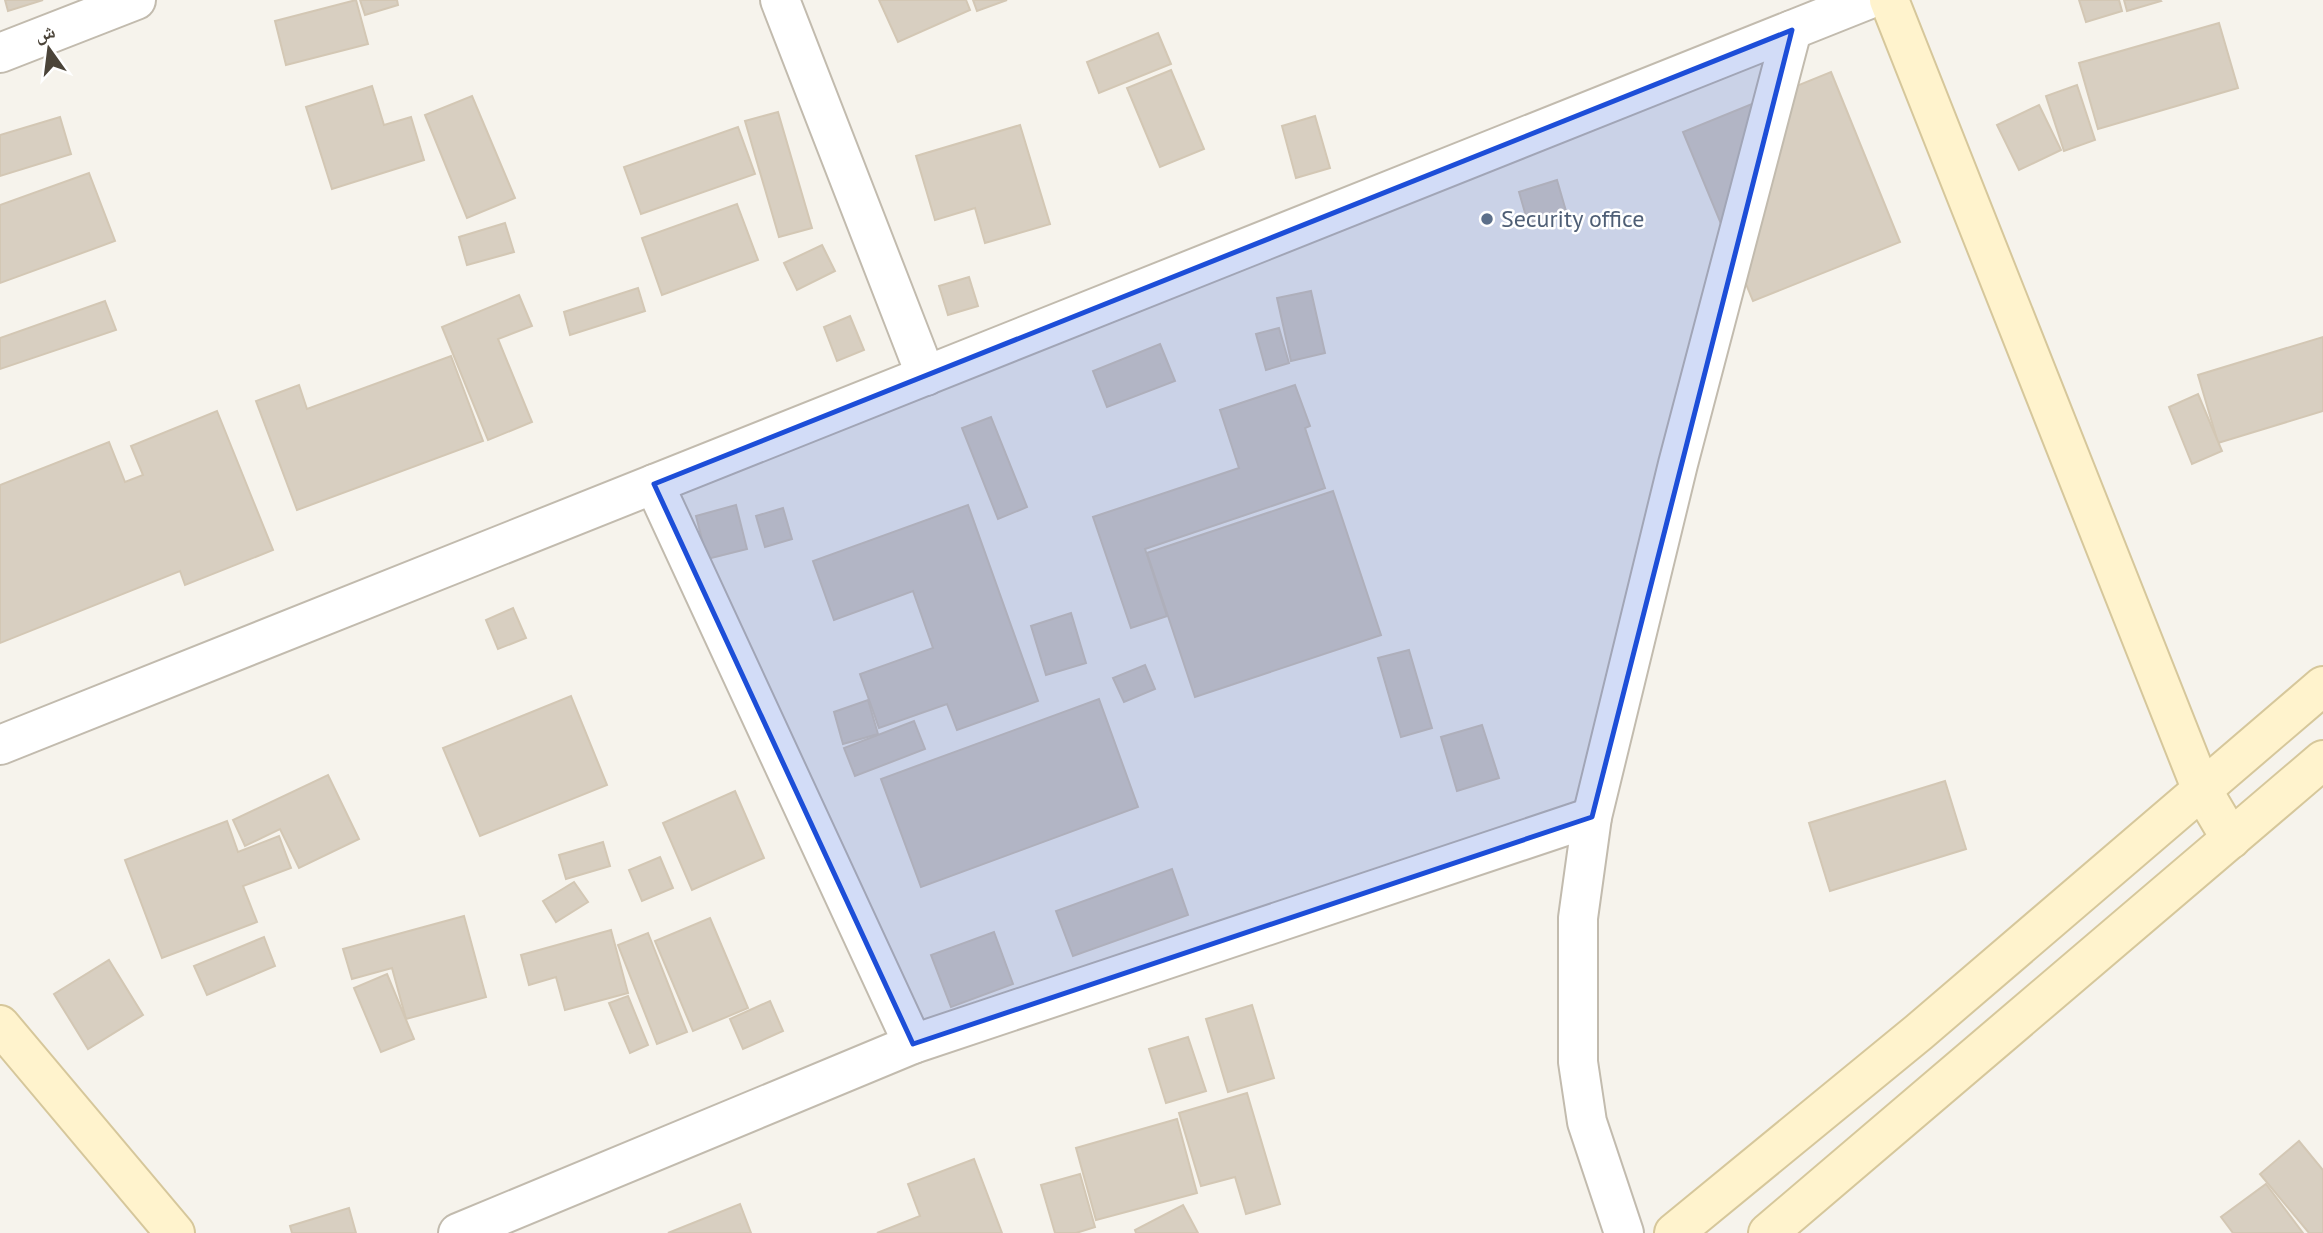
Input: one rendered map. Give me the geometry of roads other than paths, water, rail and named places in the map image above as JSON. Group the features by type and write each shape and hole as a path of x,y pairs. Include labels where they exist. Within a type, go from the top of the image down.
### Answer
{"main road":[{"path":"1889,0 2201,788 2231,839"},
{"path":"1674,1233 1919,1032 2323,686"},
{"path":"1768,1233 2323,760"},
{"path":"0,1025 175,1233"}],"street":[{"path":"0,53 136,0"},
{"path":"780,0 926,376"},
{"path":"0,745 1867,0"},
{"path":"1624,1233 1587,1122 1578,1062 1578,918 1592,817 1678,464 1792,30"},
{"path":"654,484 913,1044"},
{"path":"458,1233 913,1044 1592,817"}],"place":[{"name":"Security office","path":"1487,219"}]}
